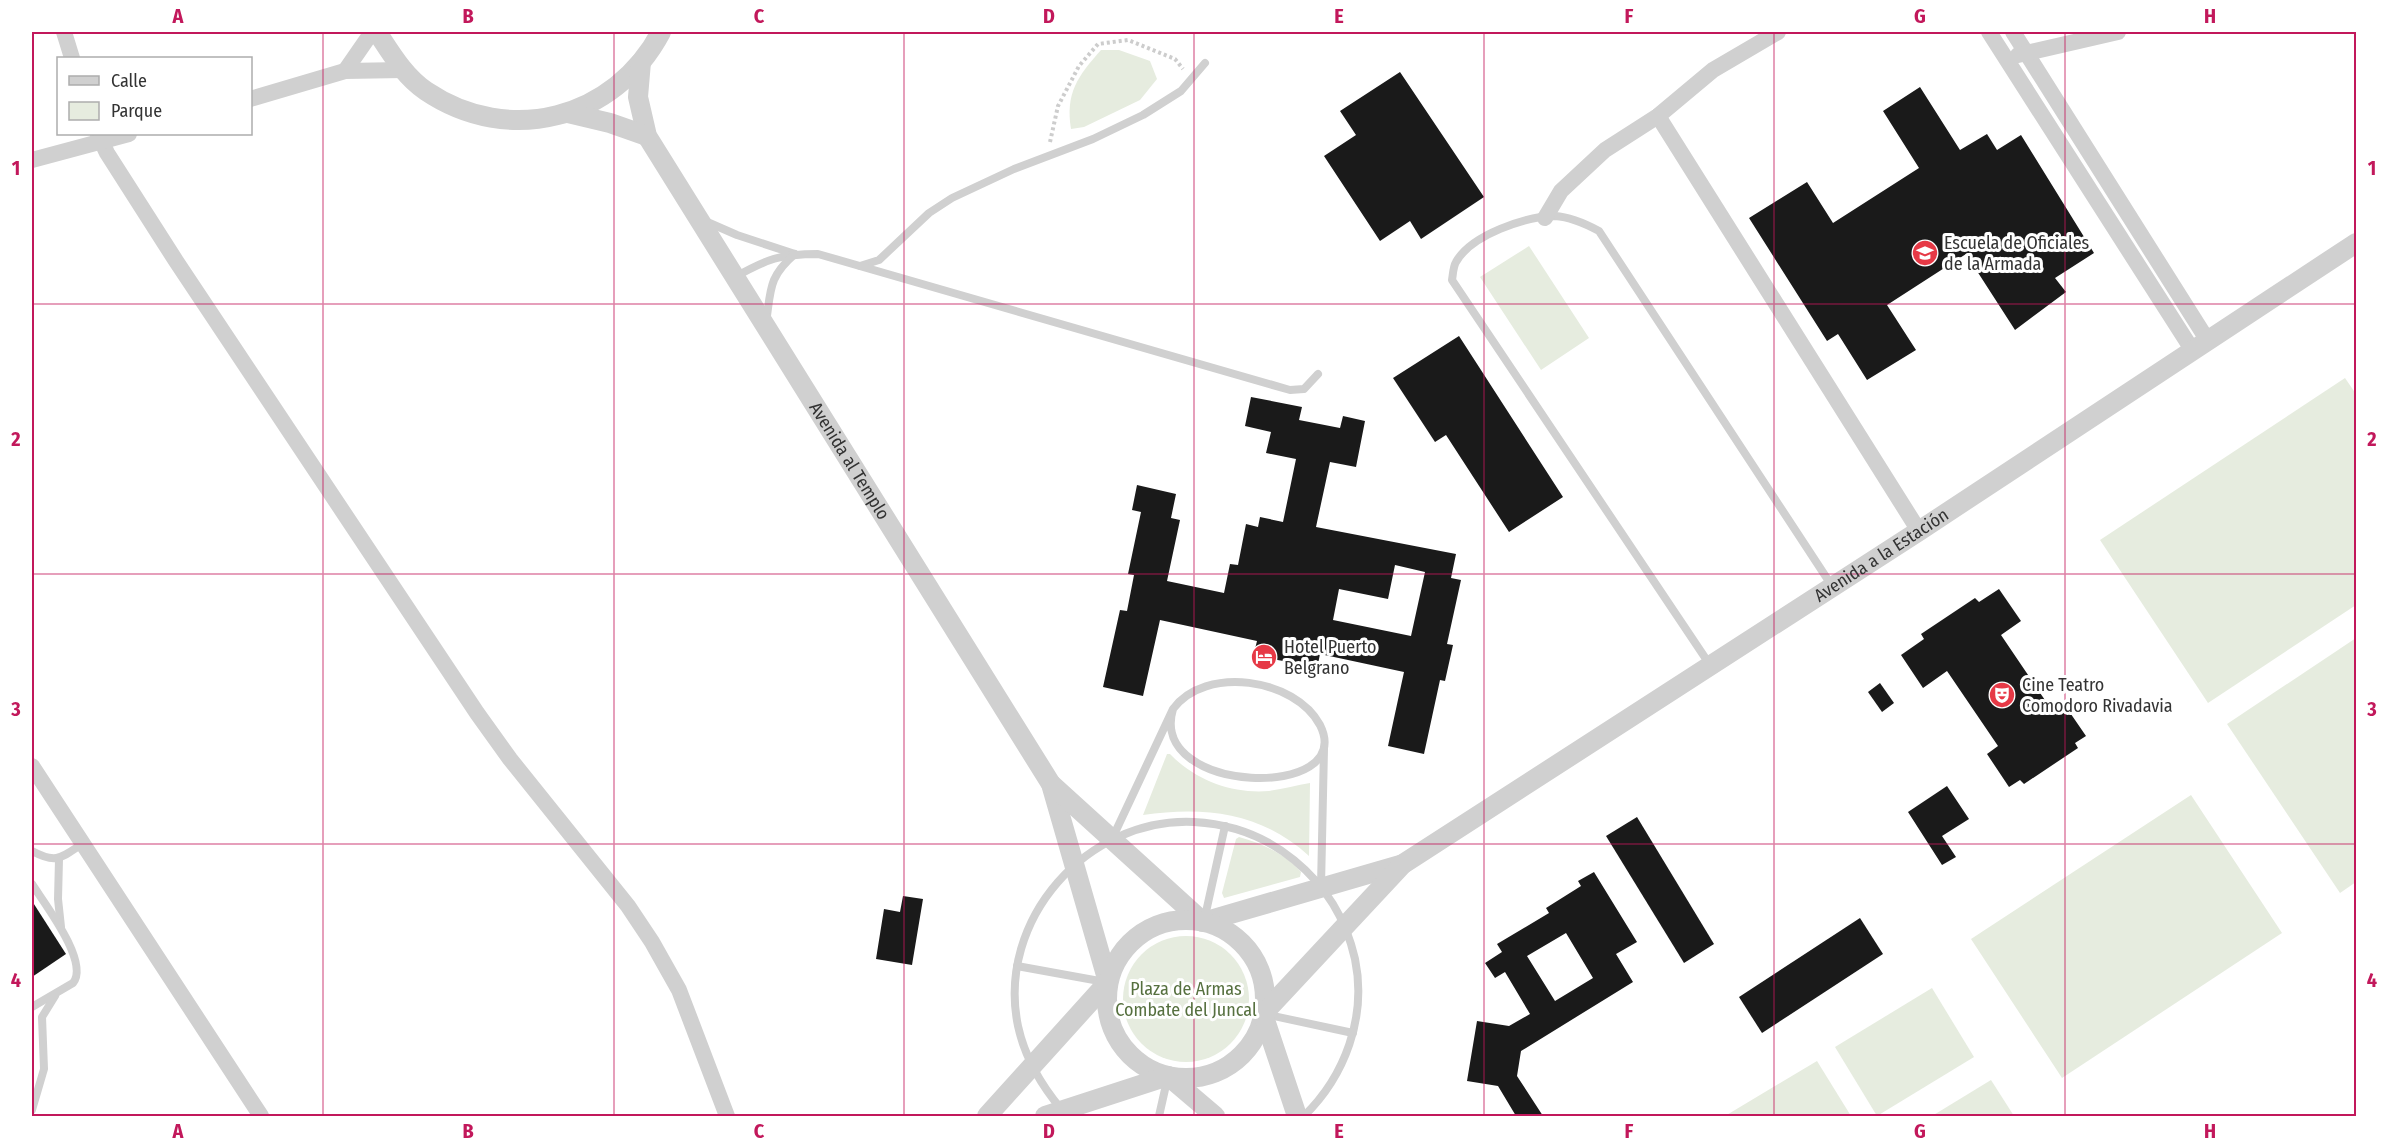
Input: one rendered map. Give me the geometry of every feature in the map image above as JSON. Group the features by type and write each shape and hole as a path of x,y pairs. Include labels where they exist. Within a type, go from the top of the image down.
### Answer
{"street":[{"path":"64,32 72,57"},
{"path":"345,71 372,32"},
{"path":"377,32 403,70 425,90 451,105 479,116 509,120 539,120 568,113 608,93 641,62 661,32"},
{"path":"1545,218 1561,190 1605,150 1658,116 1713,70 1778,32"},
{"path":"1989,32 2200,346"},
{"path":"2013,32 2200,346"},
{"path":"2005,57 2118,32"},
{"name":"Avenida al Templo","path":"641,62 638,97 647,136 1051,784"},
{"path":"252,98 345,71 403,70"},
{"path":"568,113 610,123 647,136"},
{"path":"1658,116 1919,531"},
{"path":"32,160 99,138 122,135"},
{"path":"99,138 176,261 477,713 510,759 628,906 652,942 679,990 727,1116"},
{"name":"Avenida a la Estación","path":"1402,864 1919,531 2356,243"},
{"path":"32,766 261,1116"},
{"path":"1051,784 1203,922"},
{"path":"1051,784 1108,982 1108,1010 1112,1029 1121,1045 1142,1065 1168,1076 1215,1116"},
{"path":"1203,922 1402,864"},
{"path":"1263,1014 1402,864"},
{"path":"987,1116 1108,982 1121,954 1143,933 1172,921 1203,922 1215,925 1236,938 1252,956 1258,967 1264,990 1263,1014 1250,1046 1233,1062 1202,1076 1168,1076 1058,1114"},
{"path":"1263,1014 1297,1116"}],"lane":[{"path":"860,266 879,260 929,213 952,198 1093,139 1143,115 1181,91 1205,63"},
{"path":"1710,665 1452,280 1456,262 1470,247 1484,237 1504,228 1556,216 1577,221 1599,231 1832,586"},
{"path":"699,219 737,235 795,254"},
{"path":"766,326 772,285 779,268 795,254"},
{"path":"735,276 766,260 795,254 818,254 1290,390 1304,389 1318,374"},
{"path":"1112,840 1173,709 1180,700 1199,688 1224,683 1258,685 1284,693 1298,701 1323,731 1321,886"},
{"path":"1173,709 1170,730 1183,752 1205,766 1236,777 1281,778 1307,769 1316,762 1322,752 1324,742"},
{"path":"1058,1114 1032,1066 1018,1025 1015,986 1017,966 1033,917 1052,887 1074,864 1112,840 1144,828 1174,822 1225,826 1265,841 1286,853 1321,886 1344,924 1356,967 1357,1011 1353,1033 1335,1078 1304,1116"},
{"path":"1203,922 1225,826"},
{"path":"32,851 41,856 59,859 82,844"},
{"path":"59,859 58,899 63,934"},
{"path":"32,884 76,958 76,978 56,994 32,1007"},
{"path":"1017,966 1108,982"},
{"path":"32,1110 44,1069 42,1017 56,994"},
{"path":"1263,1014 1353,1033"},
{"path":"1159,1116 1168,1076"}],"path":[{"path":"1047,157 1058,106 1079,66 1098,44 1128,40 1175,58 1192,78"}],"green space":[{"path":"1101,50 1119,50 1150,61 1157,79 1140,100 1084,127 1071,129 1070,105 1075,86"},
{"path":"1529,246 1589,338 1541,370 1480,277"},
{"path":"2345,378 2356,394 2356,605 2208,703 2100,540"},
{"path":"2356,638 2356,882 2340,893 2227,724"},
{"path":"1167,754 1191,772 1229,788 1269,791 1310,783 1309,856 1291,841 1271,830 1251,821 1231,816 1188,811 1143,815"},
{"path":"2191,795 2282,933 2062,1078 1971,939"},
{"path":"1239,837 1256,842 1281,855 1301,872 1300,877 1224,898 1222,893 1236,839"},
{"name":"Plaza de Armas Combate del Juncal","path":"1186,936 1210,941 1230,955 1244,975 1249,999 1244,1023 1230,1043 1210,1057 1186,1062 1162,1057 1142,1043 1128,1023 1123,999 1128,975 1142,955 1162,941"},
{"path":"1932,988 1974,1057 1877,1116 1835,1047"},
{"path":"1817,1061 1851,1116 1725,1116"},
{"path":"1991,1080 2014,1116 1932,1116"}],"building":[{"path":"1400,72 1484,197 1421,239 1410,221 1380,241 1324,156 1356,135 1340,111"},
{"path":"1920,87 1960,150 1987,134 1997,150 2021,135 2094,253 2055,278 2066,292 2015,330 1966,254 1887,305 1916,350 1867,380 1838,334 1827,341 1749,218 1807,182 1833,223 1919,168 1883,111"},
{"path":"1459,336 1563,497 1509,532 1446,435 1435,442 1393,378"},
{"path":"1251,397 1302,407 1299,420 1340,428 1343,416 1365,421 1356,467 1330,462 1316,527 1456,554 1451,578 1461,580 1447,644 1453,645 1445,681 1440,680 1424,754 1388,746 1404,672 1320,654 1316,674 1299,670 1300,664 1272,659 1271,665 1252,661 1257,641 1160,620 1143,696 1103,687 1120,610 1127,611 1134,575 1128,574 1141,512 1132,510 1137,485 1176,494 1171,518 1180,520 1167,581 1224,593 1230,564 1238,565 1246,524 1258,527 1260,517 1283,522 1296,459 1266,453 1271,432 1245,426","holes":["1395,565 1425,572 1411,636 1333,620 1339,589 1388,599"]},
{"name":"Cine Teatro Comodoro Rivadavia","path":"1999,589 2021,621 2001,635 2051,709 2062,701 2086,736 2075,743 2078,748 2024,784 2020,780 2009,787 1987,754 1998,746 1947,671 1923,688 1901,655 1924,639 1921,634 1975,598 1979,602"},
{"path":"1880,683 1894,703 1882,712 1868,692"},
{"path":"1947,786 1969,819 1942,836 1956,857 1942,865 1908,812"},
{"path":"1637,817 1714,944 1684,963 1606,836"},
{"path":"1594,872 1637,942 1616,954 1633,982 1521,1051 1517,1076 1543,1116 1516,1116 1498,1086 1467,1081 1477,1021 1509,1026 1530,1014 1505,972 1495,978 1485,963 1502,952 1497,944 1549,913 1546,908 1581,886 1578,881","holes":["1566,933 1593,978 1555,1001 1527,956"]},
{"path":"903,896 923,899 912,965 876,959 884,909 900,912"},
{"path":"32,901 66,954 32,977"},
{"path":"1860,918 1883,954 1762,1033 1739,997"}],"place":[{"name":"Escuela de Oficiales de la Armada","path":"1925,253"},
{"name":"Hotel Puerto Belgrano","path":"1264,657"},
{"name":"Cine Teatro Comodoro Rivadavia","path":"2002,695"}]}
